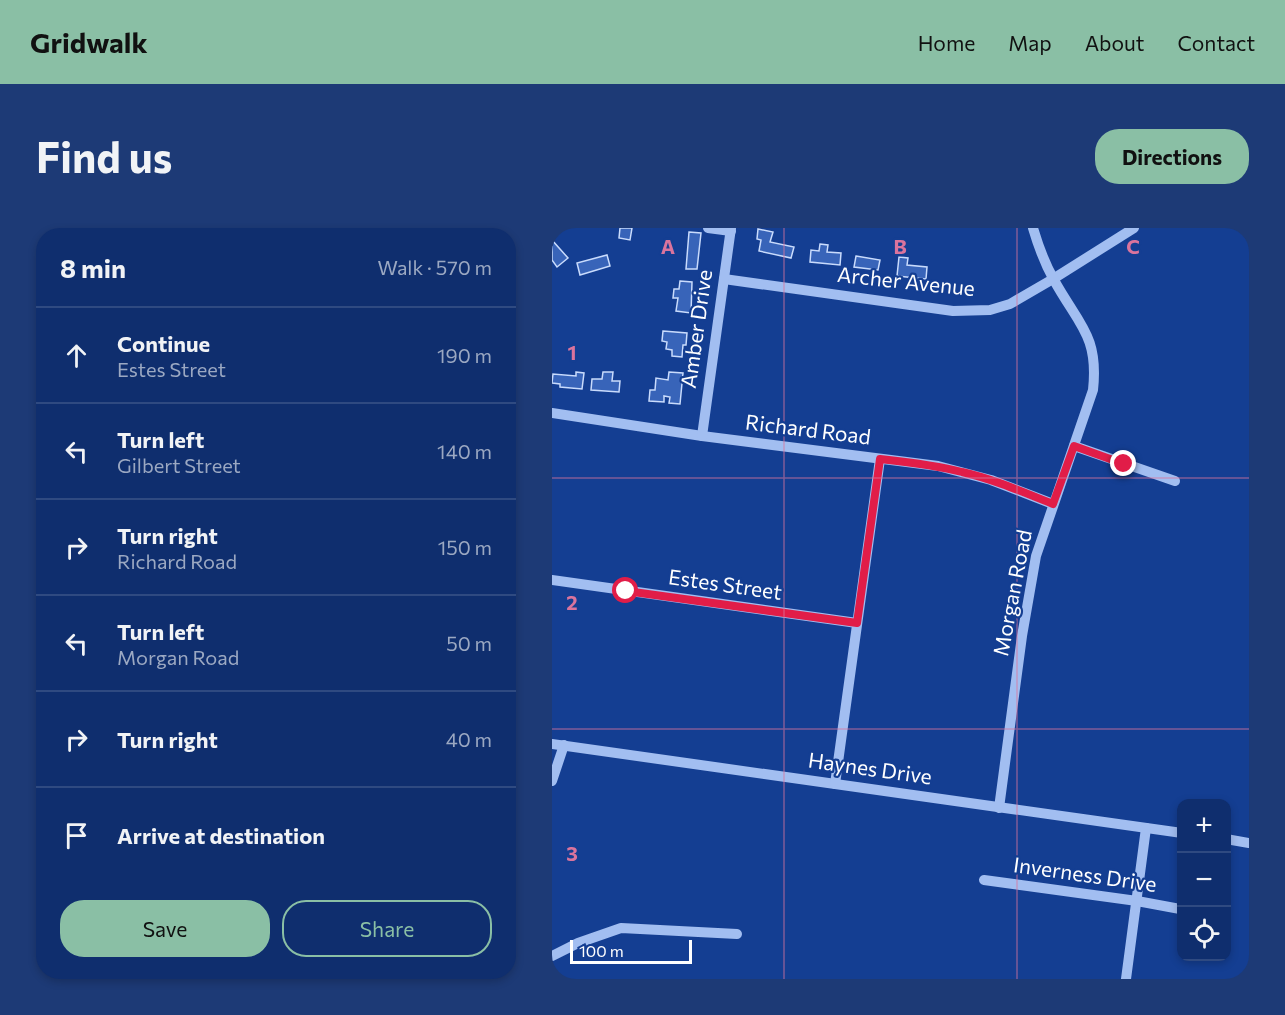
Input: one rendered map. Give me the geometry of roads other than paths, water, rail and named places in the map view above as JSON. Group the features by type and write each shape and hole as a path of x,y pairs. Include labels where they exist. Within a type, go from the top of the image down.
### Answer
{"street":[{"path":"708,228 731,229"},
{"name":"Morgan Road","path":"999,808 1022,636 1036,556 1094,390 1095,373 1094,352 1088,334 1053,279 1033,228"},
{"name":"Archer Avenue","path":"724,279 953,310 990,310 1010,304 1134,228"},
{"name":"Amber Drive","path":"702,436 731,229"},
{"name":"Richard Road","path":"552,413 702,436 938,466 991,480 1053,504"},
{"path":"1074,446 1175,481"},
{"path":"835,784 880,459"},
{"name":"Estes Street","path":"552,580 857,623"},
{"name":"Haynes Drive","path":"552,744 1177,832"},
{"path":"552,781 564,746"},
{"path":"1126,979 1146,828"},
{"path":"1231,840 1249,843"},
{"name":"Inverness Drive","path":"984,880 1177,908"},
{"path":"552,956 578,943 621,928 737,934"}]}
